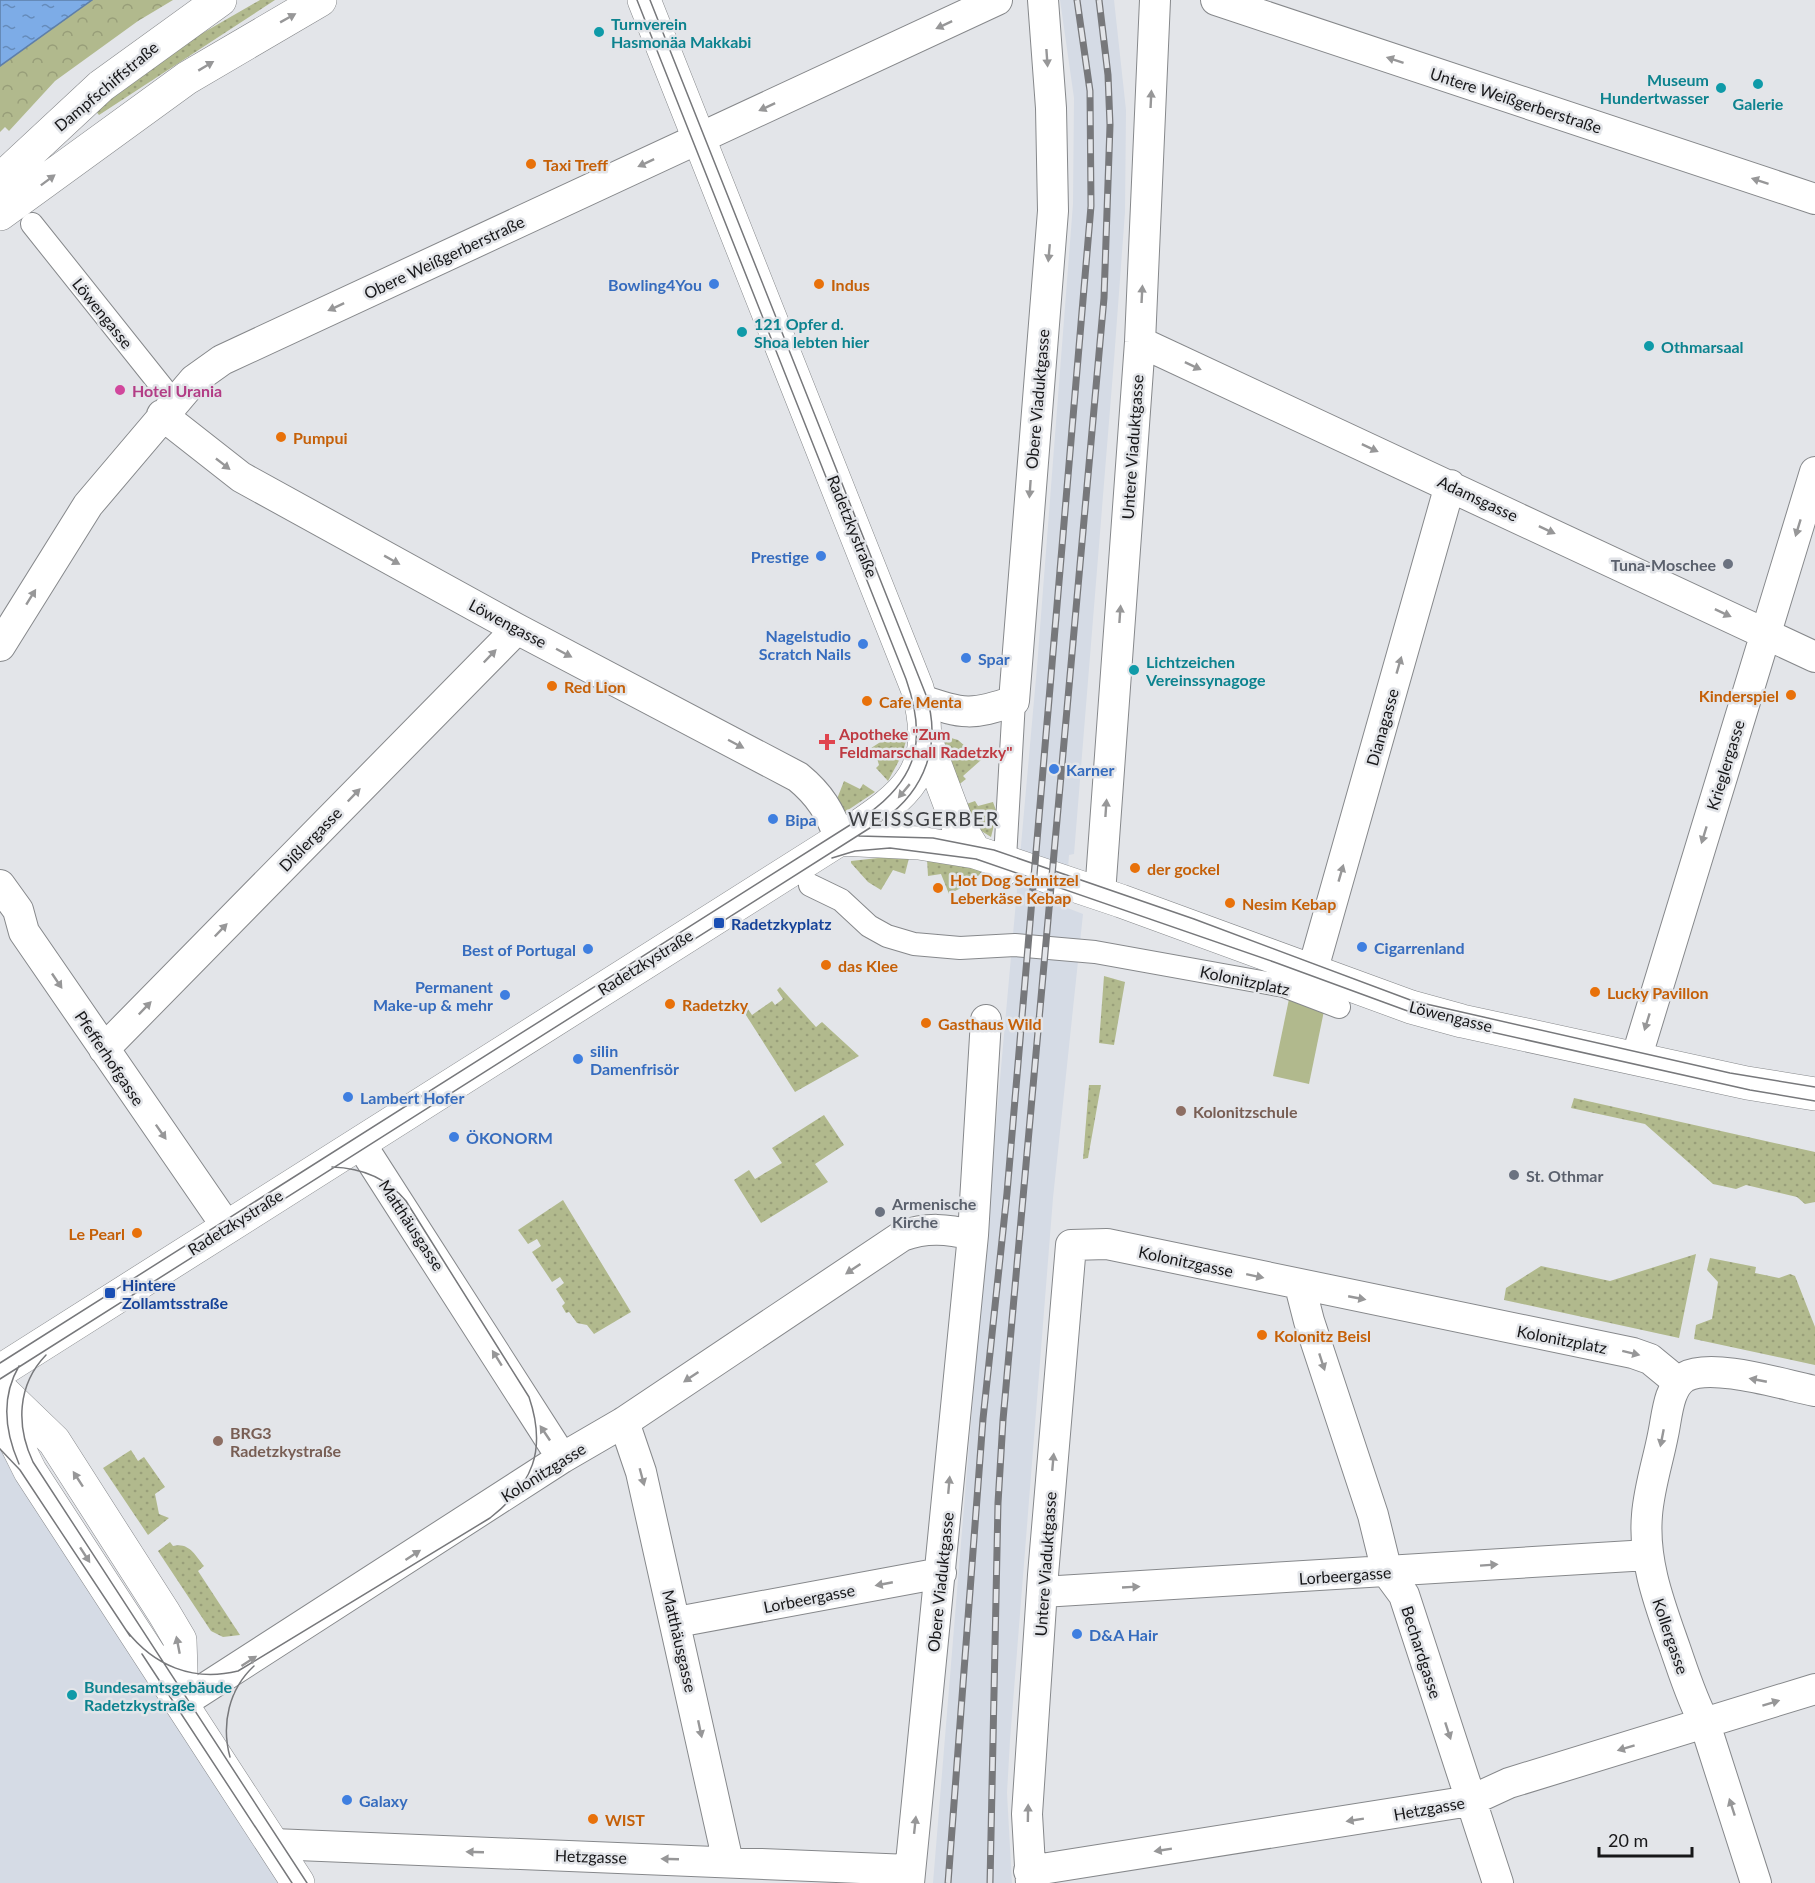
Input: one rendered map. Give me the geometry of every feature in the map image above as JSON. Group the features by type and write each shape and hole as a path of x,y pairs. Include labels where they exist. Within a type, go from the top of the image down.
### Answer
{"street":[{"name":"Dampfschiffstraße","path":"0,180 101,86 220,0"},
{"path":"0,214 187,78 320,0"},
{"name":"Radetzkystraße","path":"0,1371 840,839 905,792 920,765 925,738 921,700 644,0"},
{"name":"Obere Weißgerberstraße","path":"0,646 88,505 194,380 222,360 997,0"},
{"name":"Obere Viaduktgasse","path":"1014,701 1053,211 1051,108 1043,0"},
{"name":"Untere Viaduktgasse","path":"1100,894 1140,342 1155,0"},
{"name":"Untere Weißgerberstraße","path":"1216,0 1815,200"},
{"name":"Löwengasse","path":"32,224 168,409 241,477 516,629 798,777 818,794 830,813 840,839"},
{"name":"Adamsgasse","path":"1140,342 1815,657"},
{"name":"Krieglergasse","path":"1636,1059 1815,472"},
{"name":"Dianagasse","path":"1313,969 1450,485"},
{"name":"Dißlergasse","path":"104,1049 516,629"},
{"path":"921,700 971,713 1014,701 1006,869"},
{"path":"925,738 957,823 975,852"},
{"path":"840,839 919,843 975,852 1006,869 1100,894"},
{"name":"Pfefferhofgasse","path":"0,885 18,910 24,932 227,1227"},
{"name":"Kolonitzplatz","path":"810,885 841,900 869,926 887,936 914,944 960,948 1014,945 1095,952 1284,986 1339,1007"},
{"name":"Löwengasse","path":"1100,894 1313,969 1411,1007 1747,1083 1815,1094"},
{"name":"Obere Viaduktgasse","path":"910,1876 973,1235 986,1020"},
{"name":"Matthäusgasse","path":"360,1143 562,1458"},
{"name":"Kolonitzgasse","path":"182,1702 562,1458 624,1422 902,1236 940,1228 973,1235"},
{"name":"Kolonitzgasse","path":"1071,1245 1107,1244 1300,1286"},
{"name":"Untere Viaduktgasse","path":"1030,1877 1028,1814 1042,1592 1071,1245"},
{"name":"Kolonitzplatz","path":"1300,1286 1633,1353 1650,1359 1678,1382"},
{"name":"Bechardgasse","path":"1300,1286 1373,1515 1387,1572 1404,1595 1498,1883"},
{"path":"1678,1382 1694,1373 1716,1372 1815,1391"},
{"name":"Kollergasse","path":"1678,1382 1670,1401 1647,1515 1647,1555 1653,1586 1694,1704 1705,1724 1756,1883"},
{"path":"0,1389 54,1442 180,1640 182,1702"},
{"path":"0,1411 30,1471 298,1883"},
{"name":"Matthäusgasse","path":"624,1422 641,1472 677,1622 728,1862"},
{"name":"Lorbeergasse","path":"1042,1592 1647,1555"},
{"name":"Lorbeergasse","path":"677,1622 941,1573"},
{"name":"Hetzgasse","path":"1030,1877 1470,1801 1509,1784 1815,1689"},
{"name":"Hetzgasse","path":"273,1844 728,1862 910,1876"}],"shaded area":[{"path":"1060,0 1114,0 1126,110 1125,212 1114,360 1074,854 1069,855 1065,907 1083,914 1053,1198 1010,1740 1007,1793 1012,1883 933,1883 990,1191 1037,667 1073,204 1074,98"},
{"path":"0,1396 304,1883 0,1883"}],"green space":[{"path":"92,0 173,0 138,21 55,81 9,131 5,127 0,132 0,66"},
{"path":"260,0 275,0 99,115 93,108 175,49"},
{"path":"908,734 902,755 888,781 876,768 879,765 876,755 874,757 868,750 882,741"},
{"path":"941,735 958,740 981,760 963,776 966,779 952,790"},
{"path":"844,781 860,789 863,784 875,792 836,818 837,799"},
{"path":"975,801 978,806 993,802 997,813 991,837 975,827 961,806"},
{"path":"887,857 909,858 905,874 893,870 881,890 868,882 851,863 851,861"},
{"path":"927,859 984,870 971,883 949,894 941,874 928,876"},
{"path":"1104,976 1125,982 1114,1045 1099,1043"},
{"path":"780,987 816,1027 822,1022 859,1056 795,1092 744,1012 748,1009 752,1015 772,1001 775,1005 783,999 777,990"},
{"path":"1289,999 1325,1006 1309,1084 1273,1076"},
{"path":"1089,1085 1101,1085 1088,1158 1083,1159"},
{"path":"1574,1098 1815,1152 1815,1202 1805,1204 1797,1197 1746,1185 1736,1189 1713,1184 1645,1124 1571,1108"},
{"path":"824,1115 844,1145 815,1164 828,1182 761,1223 734,1180 749,1170 755,1179 782,1163 772,1148"},
{"path":"563,1200 631,1312 594,1334 587,1325 577,1323 569,1312 566,1313 562,1306 565,1303 556,1289 564,1283 560,1277 552,1282 532,1252 541,1246 537,1239 528,1244 518,1230"},
{"path":"1696,1254 1679,1338 1504,1300 1506,1288 1541,1266 1610,1281"},
{"path":"1710,1258 1756,1267 1755,1273 1779,1278 1790,1274 1795,1276 1815,1327 1815,1365 1694,1339 1696,1325 1712,1319 1718,1282 1707,1270"},
{"path":"131,1450 138,1461 144,1457 165,1487 155,1494 159,1514 169,1518 148,1535 103,1468"},
{"path":"170,1542 173,1546 179,1545 187,1548 204,1566 198,1571 240,1635 223,1637 211,1631 158,1551"}],"water":[{"path":"0,0 92,0 0,66"}],"tram line":[{"path":"0,1363 869,813 886,799 908,769 917,737 916,719 906,679 637,0"},
{"path":"0,1379 884,819 898,807 920,780 931,748 932,731 926,695 650,0"},
{"path":"859,836 933,838 994,850 1194,919 1413,1001 1730,1073 1815,1087"},
{"path":"832,858 855,851 890,848 976,859 1274,962 1424,1017 1750,1090 1815,1101"},
{"path":"126,1630 149,1653 176,1668 205,1674 238,1671 490,1518 505,1505 526,1479 536,1450 537,1433 529,1397 406,1201 382,1180 364,1172 332,1167"},
{"path":"46,1355 29,1379 22,1406 24,1434 33,1462 307,1883"},
{"path":"19,1366 9,1390 7,1415 11,1440 19,1464"},
{"path":"0,1449 20,1470 130,1636"},
{"path":"142,1654 292,1883"},
{"path":"230,1757 226,1732 229,1708 238,1685 254,1666"}],"railway":[{"path":"948,1883 983,1419 1007,1193 1091,206 1090,91 1077,0"},
{"path":"990,1883 998,1503 1003,1420 1104,298 1110,125 1108,75 1099,0"}],"place":[{"name":"Turnverein Hasmonäa Makkabi","path":"599,32"},
{"name":"Galerie","path":"1758,84"},
{"name":"Museum Hundertwasser","path":"1721,88"},
{"name":"Taxi Treff","path":"531,164"},
{"name":"Bowling4You","path":"714,284"},
{"name":"Indus","path":"819,284"},
{"name":"121 Opfer d. Shoa lebten hier","path":"742,332"},
{"name":"Othmarsaal","path":"1649,346"},
{"name":"Hotel Urania","path":"120,390"},
{"name":"Pumpui","path":"281,437"},
{"name":"Prestige","path":"821,556"},
{"name":"Tuna-Moschee","path":"1728,564"},
{"name":"Nagelstudio Scratch Nails","path":"863,644"},
{"name":"Spar","path":"966,658"},
{"name":"Lichtzeichen Vereinssynagoge","path":"1134,670"},
{"name":"Red Lion","path":"552,686"},
{"name":"Kinderspiel","path":"1791,695"},
{"name":"Cafe Menta","path":"867,701"},
{"name":"Apotheke \"Zum Feldmarschall Radetzky\"","path":"827,742"},
{"name":"Karner","path":"1054,769"},
{"name":"Bipa","path":"773,819"},
{"name":"der gockel","path":"1135,868"},
{"name":"Hot Dog Schnitzel Leberkäse Kebap","path":"938,888"},
{"name":"Nesim Kebap","path":"1230,903"},
{"name":"Radetzkyplatz","path":"719,923"},
{"name":"Cigarrenland","path":"1362,947"},
{"name":"Best of Portugal","path":"588,949"},
{"name":"das Klee","path":"826,965"},
{"name":"Lucky Pavillon","path":"1595,992"},
{"name":"Permanent Make-up & mehr","path":"505,995"},
{"name":"Radetzky","path":"670,1004"},
{"name":"Gasthaus Wild","path":"926,1023"},
{"name":"silin Damenfrisör","path":"578,1059"},
{"name":"Lambert Hofer","path":"348,1097"},
{"name":"Kolonitzschule","path":"1181,1111"},
{"name":"ÖKONORM","path":"454,1137"},
{"name":"St. Othmar","path":"1514,1175"},
{"name":"Armenische Kirche","path":"880,1212"},
{"name":"Le Pearl","path":"137,1233"},
{"name":"Hintere Zollamtsstraße","path":"110,1293"},
{"name":"Kolonitz Beisl","path":"1262,1335"},
{"name":"BRG3 Radetzkystraße","path":"218,1441"},
{"name":"D&A Hair","path":"1077,1634"},
{"name":"Bundesamtsgebäude Radetzkystraße","path":"72,1695"},
{"name":"Galaxy","path":"347,1800"},
{"name":"WIST","path":"593,1819"}],"district":[{"name":"WEISSGERBER","path":"924,818"}]}
